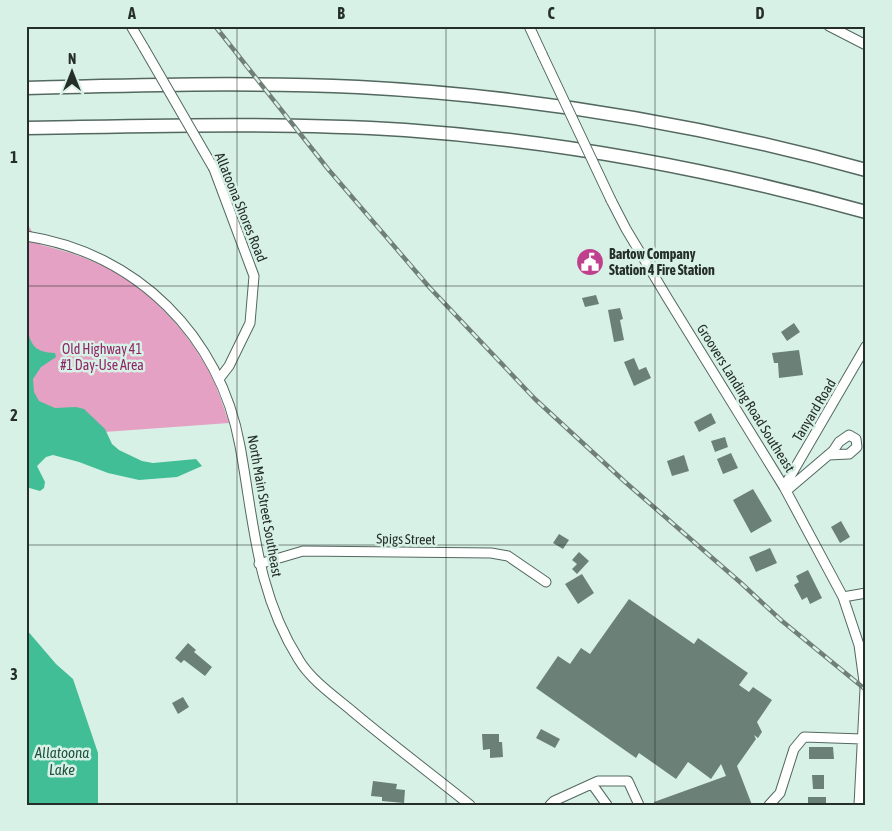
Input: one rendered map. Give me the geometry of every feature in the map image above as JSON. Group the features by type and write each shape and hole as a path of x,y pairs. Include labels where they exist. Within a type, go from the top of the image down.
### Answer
{"highway":[{"path":"26,88 290,85 368,88 493,98 693,128 866,170"},
{"path":"26,128 145,125 284,125 452,134 580,149 685,168 774,187 866,212"}],"street":[{"name":"Allatoona Shores Road","path":"131,26 214,169 254,276 250,323 229,366 219,379"},
{"name":"Groovers Landing Road Southeast","path":"529,26 626,229 785,489 843,597 859,645 865,689 859,805"},
{"path":"829,26 866,45"},
{"name":"North Main Street Southeast","path":"26,236 59,243 92,254 118,268 162,301 187,328 210,360 229,402 240,445 259,564 267,595 275,615 299,661 307,672 358,716 470,805"},
{"name":"Tanyard Road","path":"785,489 866,346"},
{"path":"785,489 828,456"},
{"name":"Spigs Street","path":"259,564 303,551 491,553 508,556 546,582"},
{"path":"843,597 866,593"},
{"path":"769,805 780,793 794,750 804,737 862,739"},
{"path":"550,805 554,801 598,781 628,781 639,805"},
{"path":"592,784 607,805"}],"green space":[{"name":"Old Highway 41 #1 Day-Use Area","path":"26,222 41,245 80,256 110,269 144,292 159,306 186,336 208,369 229,423 63,435 26,451"}],"water":[{"path":"26,327 35,347 42,351 55,353 56,357 41,367 33,379 34,392 39,401 55,408 76,407 84,409 105,429 112,444 119,450 142,461 153,463 196,459 202,466 177,477 139,480 108,473 53,455 46,457 37,466 45,482 44,488 40,491 26,487"},
{"name":"Allatoona Lake","path":"26,629 56,664 73,679 98,753 98,805 26,805"}],"building":[{"path":"596,295 599,304 585,307 582,298"},
{"path":"620,308 623,319 620,320 624,340 614,342 608,310"},
{"path":"794,323 800,332 787,341 781,332"},
{"path":"799,350 803,375 779,378 778,363 774,363 772,353"},
{"path":"634,358 639,370 646,367 651,378 634,386 624,362"},
{"path":"711,413 716,423 699,432 694,422"},
{"path":"725,437 728,447 715,452 711,441"},
{"path":"731,453 738,468 723,474 717,459"},
{"path":"684,455 689,471 672,476 667,461"},
{"path":"753,489 772,521 751,533 733,500"},
{"path":"841,521 850,537 840,543 831,527"},
{"path":"559,534 569,540 563,549 553,543"},
{"path":"770,548 777,563 756,572 749,557"},
{"path":"579,552 589,561 577,574 572,569 577,564 572,560"},
{"path":"808,570 822,598 810,604 807,597 802,600 794,585 799,582 796,576"},
{"path":"582,574 594,593 578,604 565,584"},
{"path":"629,599 694,644 698,638 748,673 739,685 749,692 753,687 772,700 757,722 762,732 758,738 754,735 756,739 737,766 752,805 654,805 654,802 726,776 721,764 711,779 688,762 676,779 639,753 636,758 536,688 558,656 570,664 581,648 590,654"},
{"path":"188,643 196,650 194,652 212,667 205,676 184,660 181,663 175,658"},
{"path":"183,697 189,707 178,714 172,703"},
{"path":"541,729 560,739 555,748 536,738"},
{"path":"482,734 499,734 499,742 502,742 503,757 490,758 490,749 483,750"},
{"path":"809,747 833,747 834,759 809,759"},
{"path":"812,775 824,775 824,789 813,789"},
{"path":"373,781 397,784 396,789 405,790 404,803 382,801 382,797 371,796"},
{"path":"808,797 826,797 826,805 808,805"}],"railway":[{"path":"215,26 328,169 430,288 535,399 782,621 866,690"}],"place":[{"name":"Bartow Company Station 4 Fire Station","path":"590,262"}]}
